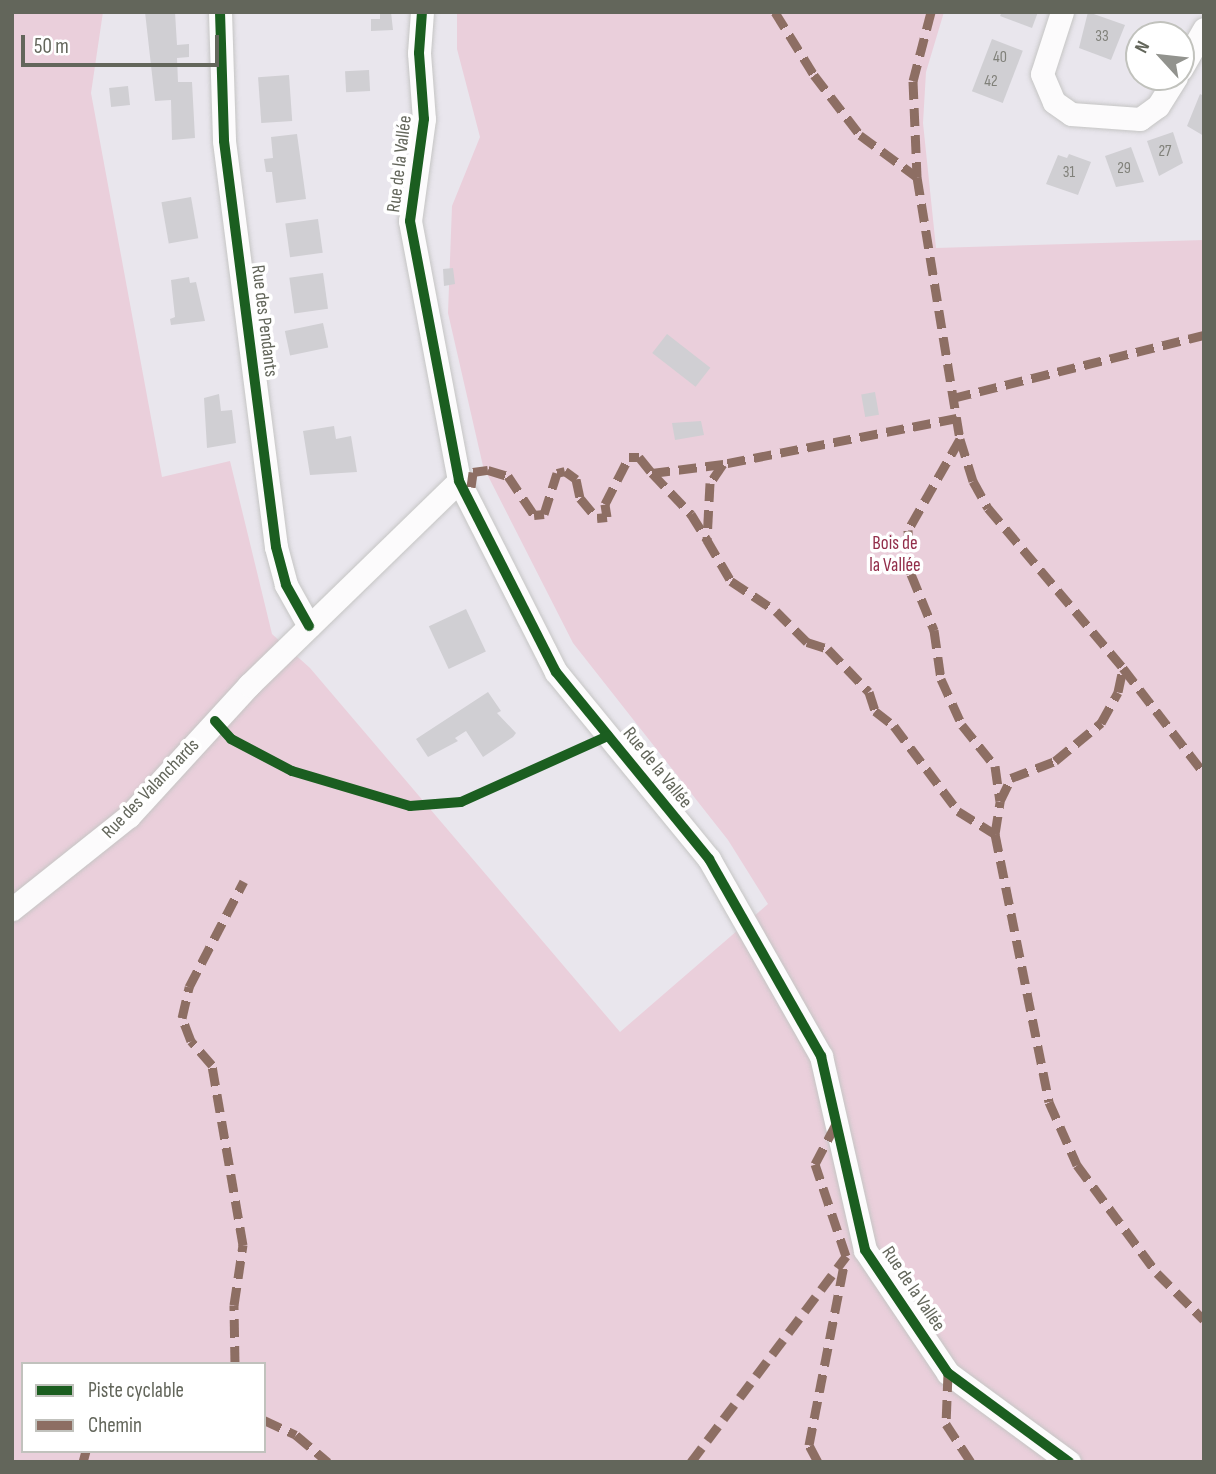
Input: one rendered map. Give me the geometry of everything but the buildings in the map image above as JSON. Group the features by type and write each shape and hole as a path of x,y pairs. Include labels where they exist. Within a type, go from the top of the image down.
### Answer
{"street":[{"name":"Rue des Pendants","path":"220,12 224,141 276,547 286,585 309,626"},
{"name":"Rue de la Vallée","path":"422,12 419,53 424,119 410,221 459,481 556,672 709,859 821,1056 866,1250 948,1373 1069,1462"},
{"path":"1062,12 1042,74 1048,93 1062,108 1087,117 1140,119 1158,106 1167,91"},
{"path":"1195,45 1204,29"},
{"name":"Rue des Valanchards","path":"12,909 129,816 309,626 459,481"}],"green space":[{"name":"Bois de la Vallée","path":"12,12 103,12 91,93 162,477 230,461 272,634 310,668 620,1032 768,904 728,840 573,643 483,466 448,313 452,206 480,137 457,49 457,12 944,12 926,72 923,123 936,248 1204,240 1204,1462 12,1462"}],"marked path":[{"path":"775,12 814,75 860,135 917,177"},
{"path":"931,12 913,81 917,177 960,439 973,481 988,508 1123,668 1204,773"},
{"path":"953,398 1204,335"},
{"path":"957,418 723,464 710,483 707,540 731,581 776,611 807,642 828,649 869,692 875,711 894,726 958,811 995,834 1049,1102 1077,1165 1157,1273 1204,1320"},
{"path":"960,439 908,530 911,574 934,630 941,679 962,725 995,766 1000,801"},
{"path":"471,487 473,472 488,470 508,476 534,515 544,514 557,473 565,471 576,479 580,498 597,518 607,517 605,504 629,457 639,457 652,473 723,464"},
{"path":"652,473 691,514 707,540"},
{"path":"995,834 1000,801 1011,778 1055,761 1101,723 1118,692 1123,668"},
{"path":"235,1362 234,1305 243,1245 212,1065 191,1041 182,1018 189,987 244,881"},
{"path":"691,1462 846,1256 815,1164 836,1124"},
{"path":"818,1462 809,1445 845,1260"},
{"path":"948,1373 946,1424 971,1462"},
{"path":"266,1421 296,1435 328,1462"},
{"path":"83,1462 85,1453"}],"cycle path":[{"path":"220,12 224,141 276,547 286,585 309,626"},
{"path":"422,12 419,53 424,119 410,221 459,481 556,672 709,859 821,1056 865,1250 948,1373 1069,1462"},
{"path":"215,721 231,739 292,771 410,806 461,802 608,736"}]}
